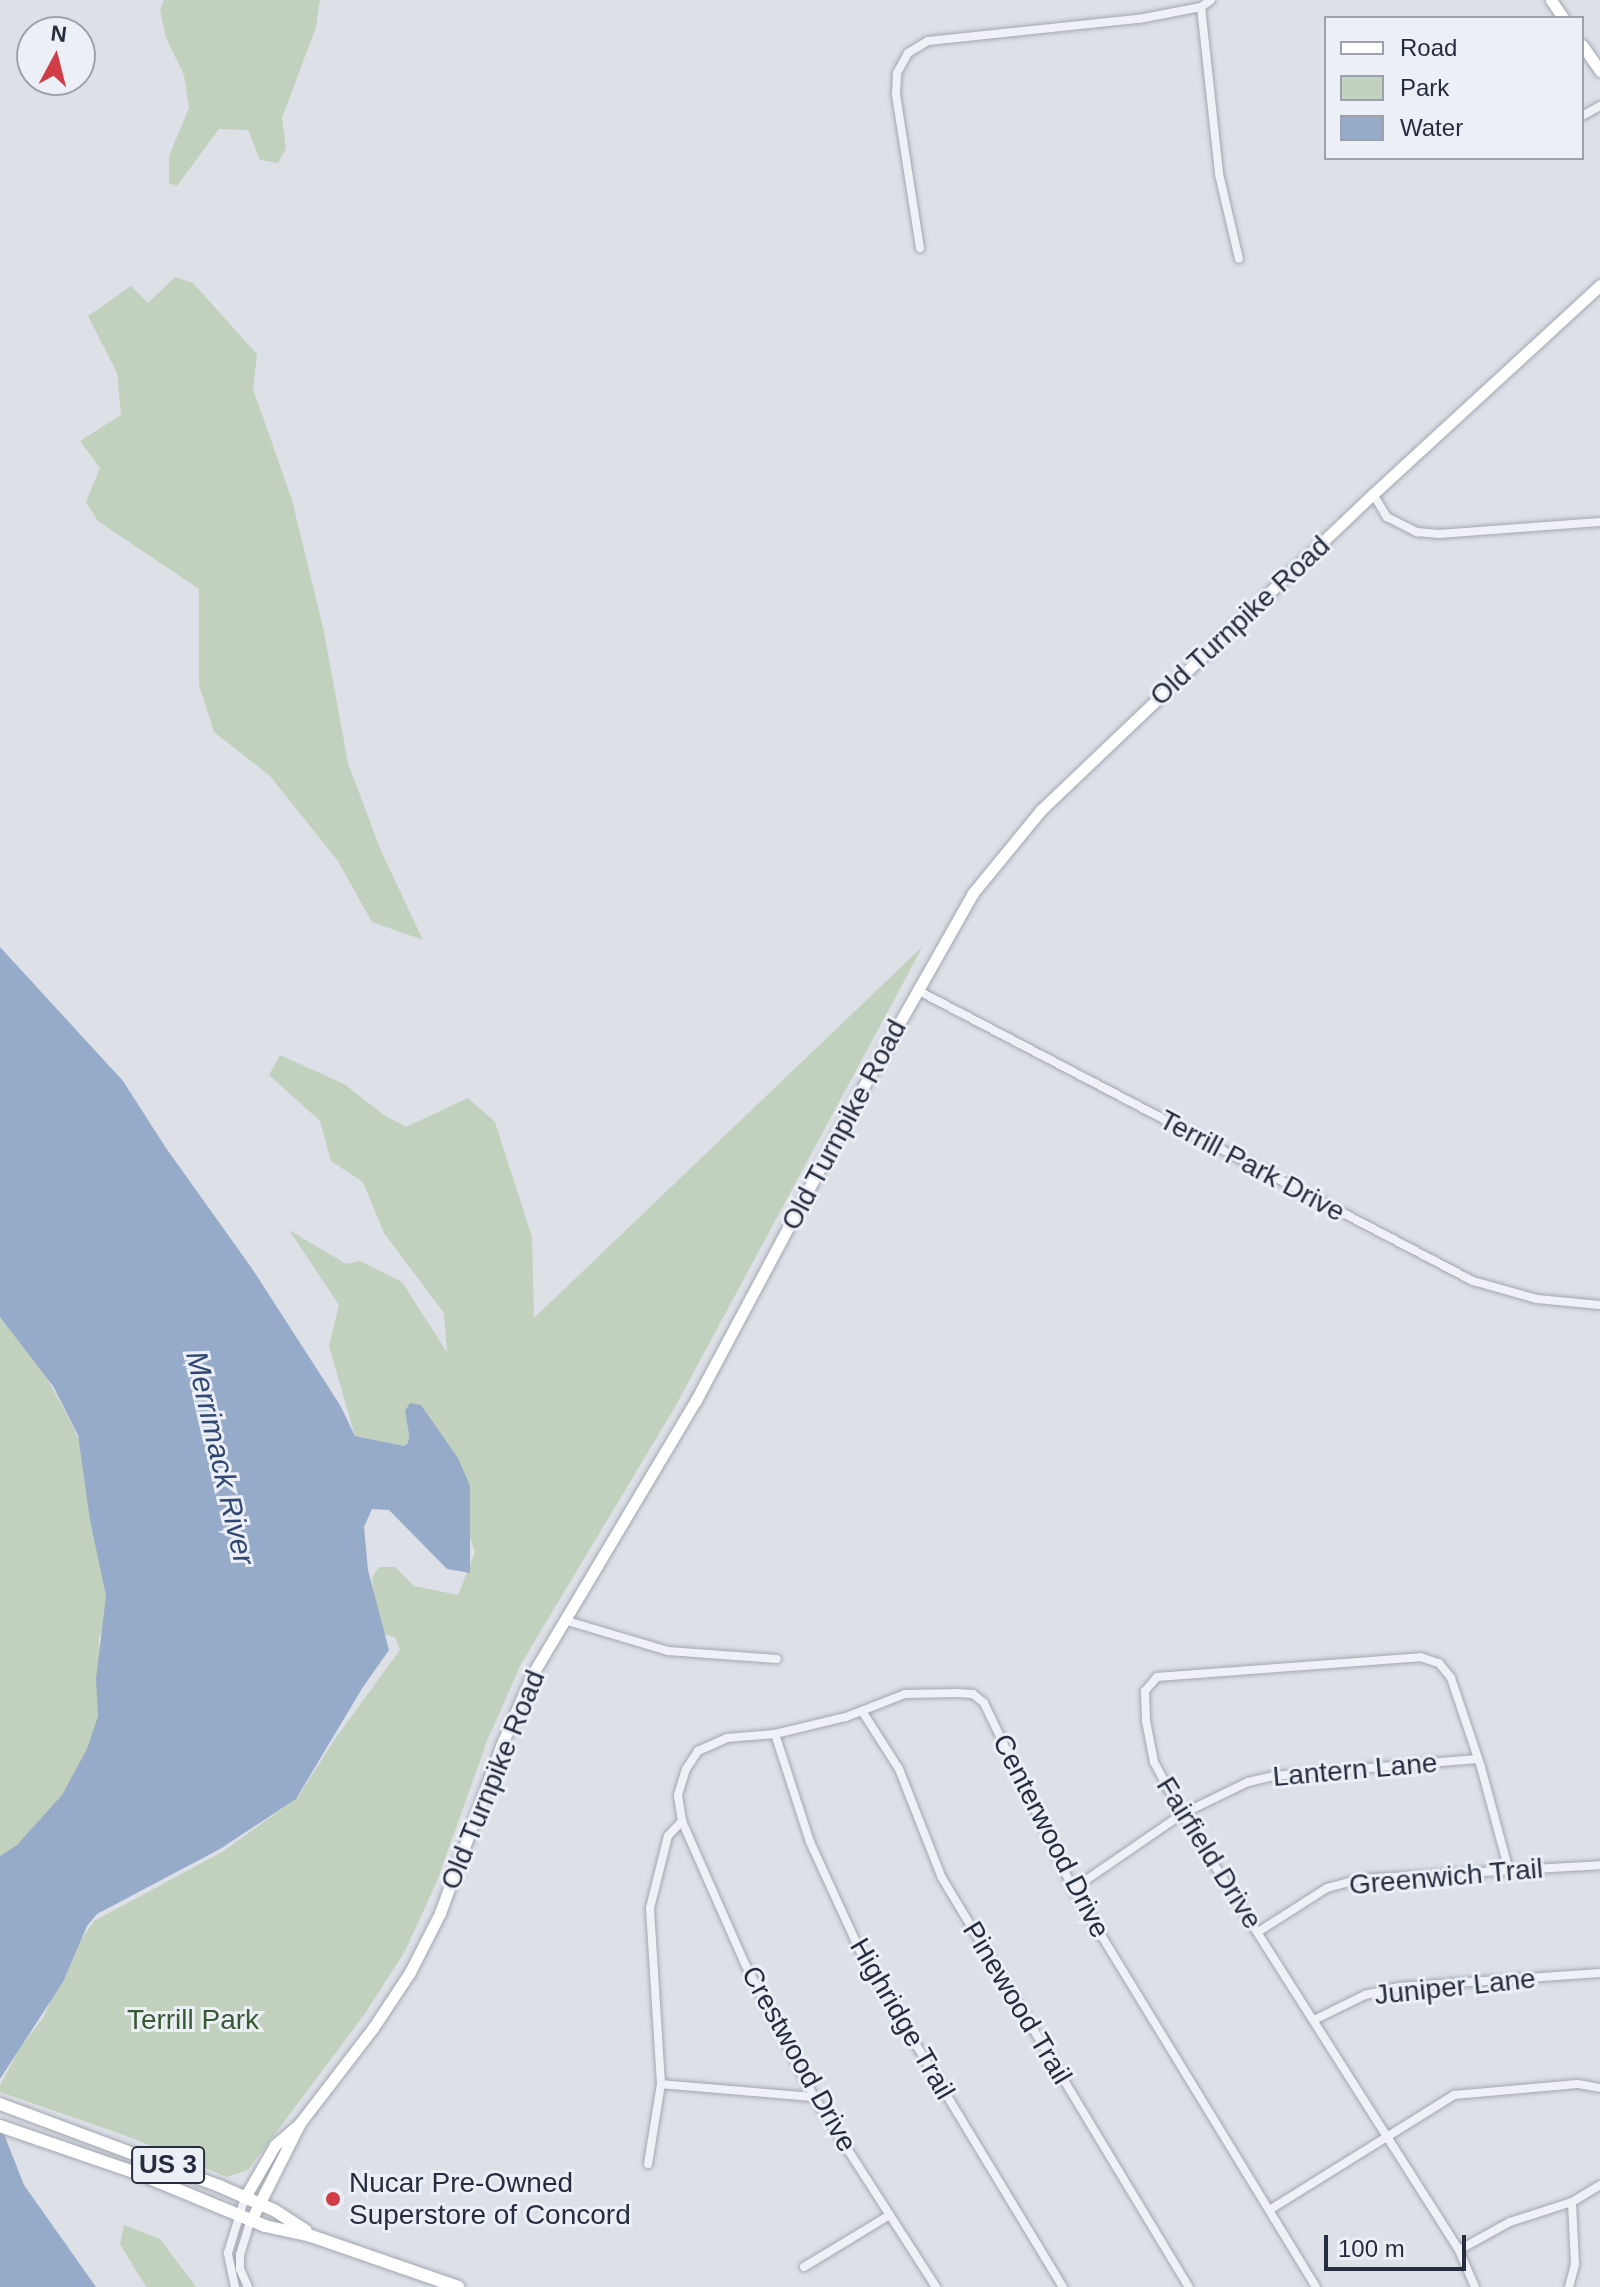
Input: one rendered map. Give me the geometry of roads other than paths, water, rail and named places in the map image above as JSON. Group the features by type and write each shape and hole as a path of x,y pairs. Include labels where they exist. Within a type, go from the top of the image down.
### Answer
{"main road":[{"name":"US 3","path":"0,2104 90,2135 245,2197 311,2236"},
{"name":"US 3","path":"0,2126 83,2154 245,2218 311,2236 458,2287"}],"street":[{"path":"920,248 896,94 897,73 908,53 928,41 1139,19 1201,7 1211,0"},
{"path":"1201,7 1219,174 1239,259"},
{"path":"1584,48 1600,71"},
{"name":"Old Turnpike Road","path":"245,2218 259,2203 300,2123 373,2028 431,1933 501,1746 532,1675 696,1400 917,990 973,893 1041,810 1373,494 1600,285"},
{"path":"1373,494 1387,517 1417,532 1439,534 1600,522"},
{"name":"Terrill Park Drive","path":"917,990 1473,1281 1537,1299 1600,1305"},
{"path":"564,1620 668,1651 777,1659"},
{"name":"Fairfield Drive","path":"1475,2287 1459,2250 1385,2138 1314,2020 1182,1814 1154,1762 1146,1721 1145,1691 1157,1677 1420,1657 1439,1663 1451,1678 1509,1871"},
{"name":"Centerwood Drive","path":"682,1821 678,1795 686,1769 698,1751 727,1738 775,1734 862,1711 905,1694 973,1694 984,1703 1073,1889 1316,2287"},
{"name":"Pinewood Trail","path":"862,1711 899,1769 942,1878 1189,2287"},
{"name":"Highridge Trail","path":"775,1734 810,1842 863,1957 1063,2287"},
{"name":"Lantern Lane","path":"1073,1889 1182,1814 1248,1782 1274,1776 1476,1759"},
{"path":"648,2164 661,2084 650,1908 668,1836 682,1821"},
{"name":"Crestwood Drive","path":"682,1821 745,1964 814,2097 936,2287"},
{"name":"Greenwich Trail","path":"1258,1932 1327,1888 1360,1879 1600,1865"},
{"name":"Juniper Lane","path":"1314,2020 1365,1995 1399,1987 1600,1973"},
{"path":"661,2084 814,2097"},
{"path":"1271,2209 1454,2095 1578,2084 1600,2088"},
{"name":"Old Turnpike Road","path":"245,2197 275,2145 300,2123"},
{"path":"1459,2250 1510,2222 1572,2202 1600,2185"},
{"path":"245,2197 240,2269 248,2287"},
{"path":"1569,2287 1575,2264 1572,2202"},
{"path":"804,2267 890,2215"},
{"path":"235,2287 228,2253 245,2218"}],"water":[{"name":"Merrimack River","path":"0,947 123,1081 166,1148 253,1270 340,1405 355,1436 404,1446 408,1443 409,1435 405,1411 410,1403 421,1405 458,1458 470,1486 470,1573 447,1569 389,1510 372,1509 364,1527 368,1570 389,1650 363,1687 296,1799 220,1849 97,1914 87,1926 63,1982 0,2079 0,1856 17,1845 62,1795 87,1749 98,1716 96,1679 106,1596 90,1520 78,1435 53,1386 0,1317"},
{"path":"0,2124 24,2185 96,2287 0,2287"}],"place":[{"name":"Nucar Pre-Owned Superstore of Concord","path":"333,2199"}],"park label":[{"name":"Terrill Park","path":"193,2020"}]}
